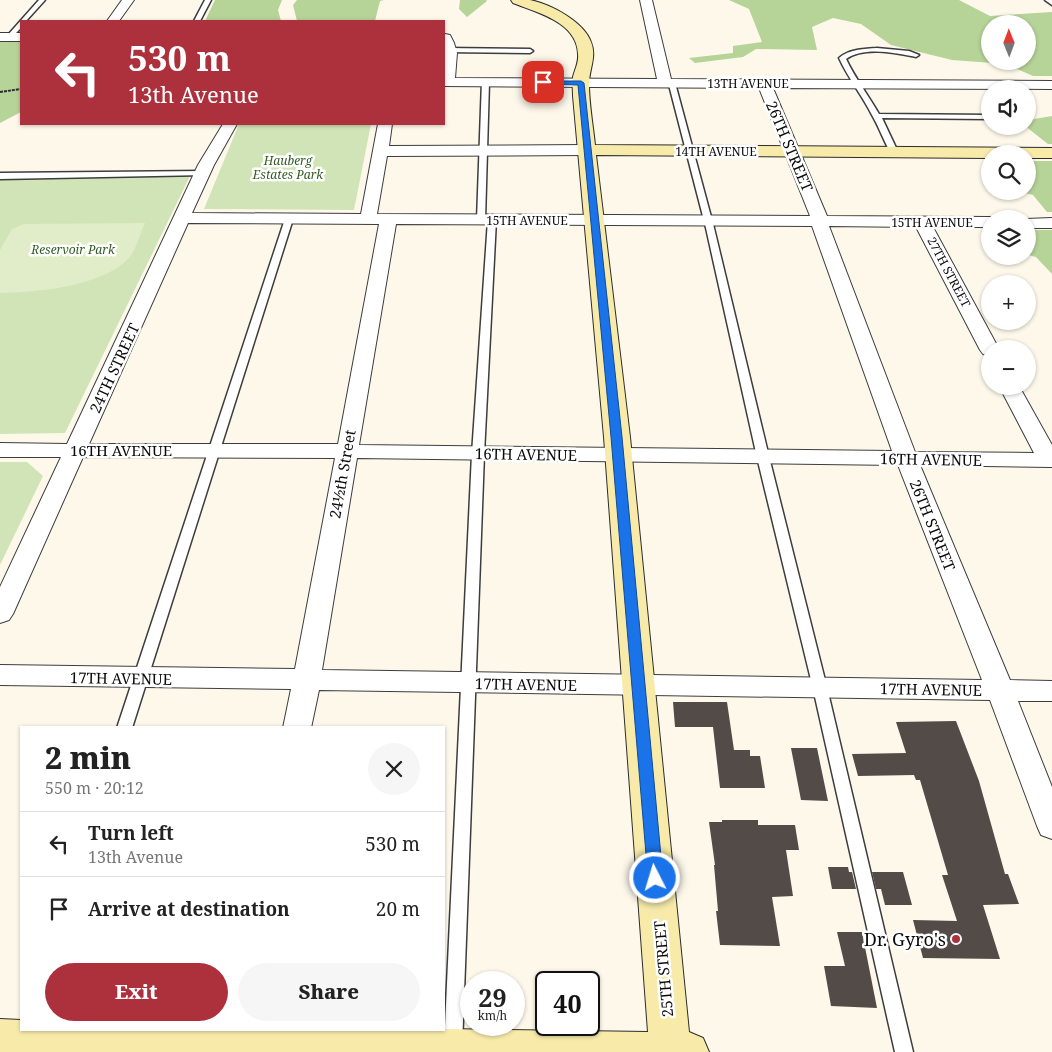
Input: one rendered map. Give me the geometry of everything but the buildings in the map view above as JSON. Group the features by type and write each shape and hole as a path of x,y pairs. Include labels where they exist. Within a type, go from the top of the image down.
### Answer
{"street":[{"path":"114,20 128,0"},
{"name":"25TH STREET","path":"518,0 566,21 583,39 586,55 581,83 587,150 676,1052"},
{"path":"646,0 668,83"},
{"path":"446,82 447,46"},
{"name":"13TH AVENUE","path":"446,82 1052,85"},
{"name":"26TH STREET","path":"764,84 793,151 820,222 906,458 1000,690 1044,786 1052,826"},
{"name":"24TH STREET","path":"0,614 184,218 203,173 229,125"},
{"name":"24½th Street","path":"297,726 346,451 378,220 380,151 385,125"},
{"name":"14TH AVENUE","path":"380,151 587,150 1052,153"},
{"name":"15TH AVENUE","path":"184,218 981,222"},
{"name":"27TH STREET","path":"922,222 985,340"},
{"path":"1036,223 1052,223"},
{"path":"1014,395 1051,462"},
{"name":"16TH AVENUE","path":"0,450 346,451 618,456 906,458 1051,462"},
{"name":"17TH AVENUE","path":"0,675 140,679 1052,691"},
{"path":"16,1036 232,1035 453,1049 676,1052"}],"lane":[{"path":"24,20 42,0"},
{"path":"198,20 208,0"},
{"path":"1048,0 1052,3"},
{"path":"10,37 20,24"},
{"path":"447,46 530,51"},
{"path":"894,152 877,116 858,84 852,79 842,58 846,53 857,52 902,52 916,55"},
{"path":"453,1049 487,220 483,151 485,82"},
{"path":"668,83 708,221 763,457 820,688 904,1052"},
{"path":"877,116 981,117"},
{"path":"0,176 203,173"},
{"path":"125,726 289,219"}],"path":[{"path":"0,92 20,89"}],"green space":[{"path":"215,0 282,0 278,10 281,20 205,20"},
{"path":"297,0 384,0 380,1 375,20 297,20 293,5"},
{"path":"460,0 487,1 467,17 459,9"},
{"path":"729,0 959,0 988,15 981,15 981,62 952,60 891,45 861,24 833,18 812,27 817,50 756,49 743,57 695,63 689,58 733,53 733,46 762,42 749,9"},
{"path":"1052,12 1052,76 1033,76 1020,70 1036,70 1036,15 1006,15"},
{"path":"0,42 20,42 20,113 0,123"},
{"path":"1052,116 1052,144 1048,144 1036,135 1036,119"},
{"name":"Hauberg Estates Park","path":"239,125 371,125 354,210 204,209"},
{"path":"1036,161 1052,161 1052,212 1047,212 1036,199"},
{"name":"Reservoir Park","path":"191,174 65,433 0,434 0,176"},
{"path":"145,223 129,258 103,276 86,282 50,289 0,293 0,250 12,229 24,224"},
{"path":"1036,230 1052,230 1052,274 1036,257"},
{"path":"0,462 27,462 43,476 0,565"}],"place":[{"name":"Dr. Gyro's","path":"956,939"}],"route":[{"path":"543,82 581,83 617,437 655,878"}]}
